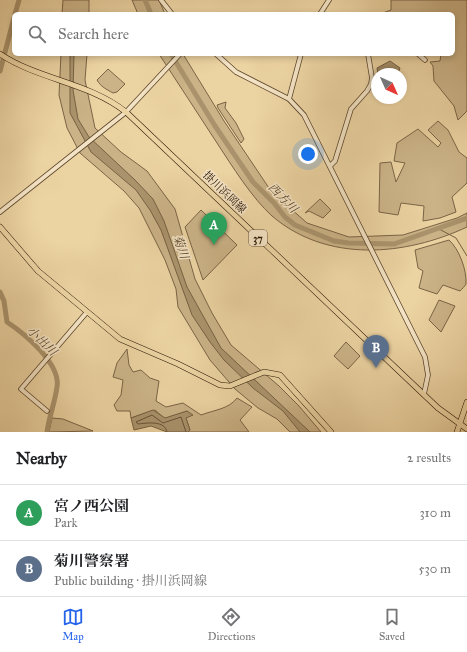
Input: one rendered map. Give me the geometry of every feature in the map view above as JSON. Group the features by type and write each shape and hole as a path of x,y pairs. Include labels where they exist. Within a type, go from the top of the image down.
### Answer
{"main road":[{"name":"掛川浜岡線","path":"0,54 26,68 88,89 111,100 126,112 424,394 460,425 467,429"},
{"path":"0,227 38,271 126,342 178,364 220,385 230,386 263,373 276,374 285,379 331,432"},
{"path":"457,432 467,402"}],"street":[{"path":"161,0 170,12"},
{"path":"321,12 330,0"},
{"path":"0,212 126,112 178,56"},
{"path":"218,56 236,72 288,99 304,115 426,361 428,374 424,394"},
{"path":"288,99 300,56"},
{"path":"330,166 335,161 351,109 367,91 371,84 372,78 368,56"},
{"path":"420,56 425,60"},
{"path":"47,411 21,389 87,312"}],"shaded area":[{"path":"63,0 89,0 89,12 62,12"},
{"path":"132,0 159,0 164,12 137,12"},
{"path":"391,0 467,0 467,111 458,120 454,106 434,81 433,66 430,62 440,61 441,56 455,56 455,12 386,12 391,10"},
{"path":"61,56 87,56 85,80 95,128 121,152 147,171 175,209 195,279 212,313 231,345 279,386 299,406 321,432 290,432 277,419 258,408 235,389 210,360 178,307 176,289 165,260 139,208 124,191 80,153 67,128 59,95"},
{"path":"160,56 184,56 224,121 271,191 307,223 349,237 403,235 457,218 467,213 467,227 443,237 393,249 367,250 342,248 317,242 294,231 272,216 250,191 229,162"},
{"path":"108,69 125,84 117,92 113,93 106,89 97,80"},
{"path":"226,102 225,108 236,123 244,139 241,143 218,108 217,105"},
{"path":"438,121 448,130 459,152 467,158 467,183 452,197 456,212 440,218 423,221 424,206 401,203 398,215 379,212 380,163 391,162 396,182 405,163 394,161 397,143 418,129 438,147 441,143 428,130"},
{"path":"320,199 331,210 323,218 309,211 305,213"},
{"path":"201,210 237,245 203,280 185,227"},
{"path":"449,240 462,260 466,285 460,291 443,285 437,294 419,288 423,271 418,268 415,250"},
{"path":"439,300 455,306 441,332 429,320"},
{"path":"346,342 360,356 348,369 334,356"},
{"path":"127,349 129,365 133,372 141,370 150,378 159,381 156,401 166,407 183,403 201,415 226,407 237,398 252,407 240,420 249,432 188,432 190,430 186,418 187,411 165,419 155,410 131,418 130,411 117,411 114,405 121,395 123,380 113,377 117,363"},
{"path":"52,418 63,419 93,431 49,432"}],"water":[{"path":"70,56 74,56 73,90 78,119 89,137 153,199 164,221 187,287 221,348 310,432 300,432 283,411 253,388 224,360 210,342 192,315 161,230 150,210 136,190 91,152 70,113"},
{"path":"390,61 400,68 377,68"},
{"path":"153,410 165,418 187,411 193,415 186,418 190,430 188,432 167,432 151,426 134,430 131,418"}],"waterway":[{"name":"小出川","path":"16,12 19,0"},
{"name":"西方川","path":"145,0 150,12"},
{"name":"小出川","path":"0,71 12,26"},
{"name":"西方川","path":"172,56 215,126 253,182 274,203 285,217 295,225 334,241 348,243 394,244 467,218"},
{"path":"439,229 456,238 467,256"},
{"name":"小出川","path":"0,292 4,301 7,322 23,334 40,350 48,359 57,378 56,393 47,432"}],"place":[{"name":"宮ノ西公園","path":"214,245"},
{"name":"菊川警察署","path":"376,368"}],"water label":[{"name":"菊川","path":"181,247"}]}
